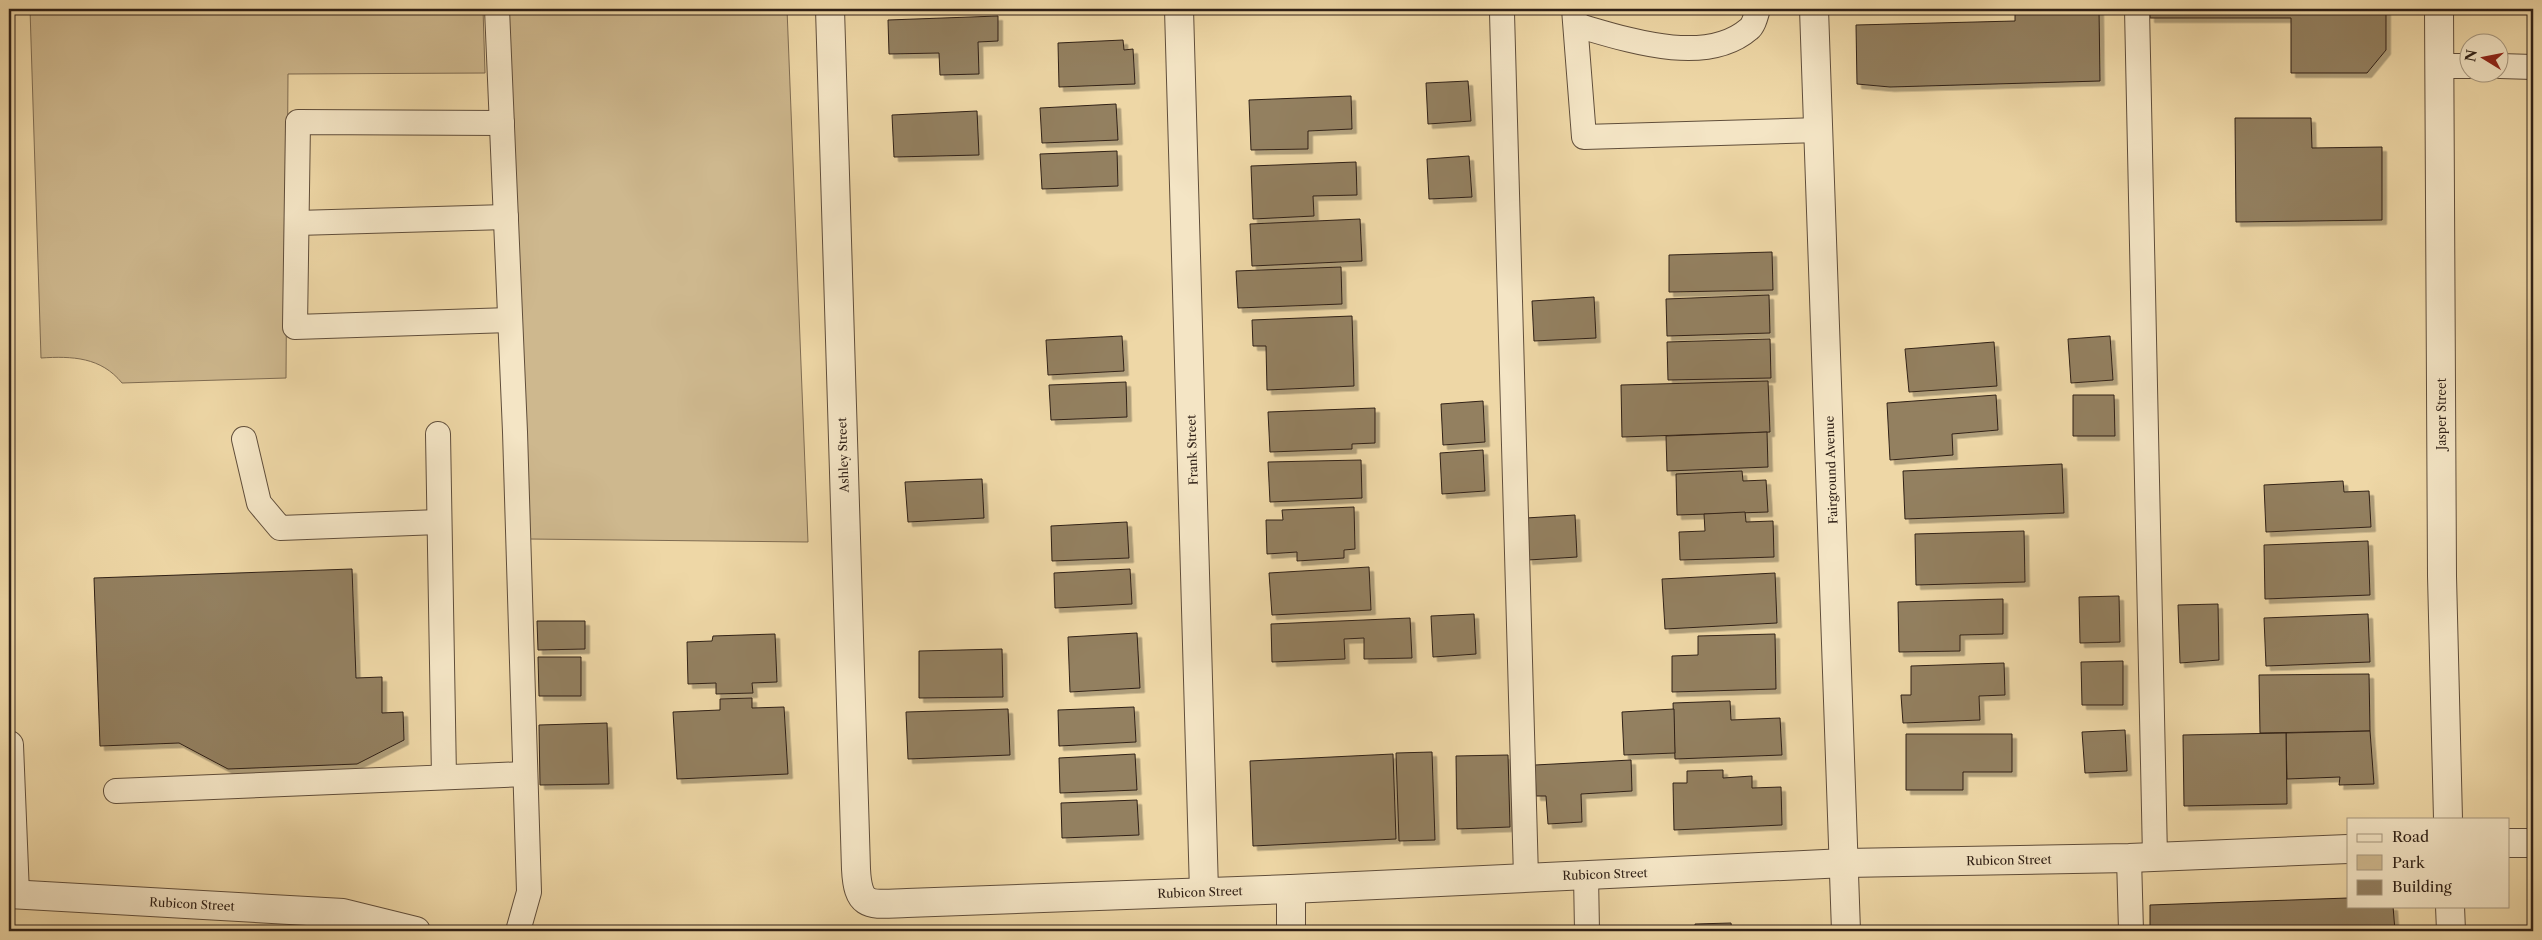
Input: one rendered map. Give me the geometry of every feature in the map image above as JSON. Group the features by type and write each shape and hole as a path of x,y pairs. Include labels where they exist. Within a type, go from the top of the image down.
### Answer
{"street":[{"name":"Ashley Street","path":"830,9 855,859 857,887 862,899"},
{"name":"Frank Street","path":"1179,9 1204,891"},
{"name":"Fairground Avenue","path":"1814,9 1846,931"},
{"name":"Jasper Street","path":"2439,9 2442,576 2448,818"},
{"path":"9,745 12,894"},
{"path":"2510,843 2533,842"},
{"name":"Rubicon Street","path":"862,899 873,903 888,904 1845,863 2142,857 2347,849"},
{"path":"1291,888 1291,931"},
{"name":"Rubicon Street","path":"12,894 344,913 407,930"},
{"path":"2450,908 2451,931"}],"lane":[{"path":"497,9 510,320 529,892 518,931"},
{"path":"830,9 839,9"},
{"path":"1758,9 1750,28 1725,44 1692,48 1663,46 1575,17 1584,138 1819,130"},
{"path":"2131,931 2142,857 2137,9"},
{"path":"1502,13 1526,877"},
{"path":"2439,66 2460,66"},
{"path":"2510,66 2533,67"},
{"path":"502,123 298,122 295,327 510,320"},
{"path":"296,223 506,217"},
{"path":"438,434 444,777"},
{"path":"244,439 259,503 280,528 439,522"},
{"path":"116,791 525,774"},
{"path":"1586,875 1587,931"}],"green space":[{"path":"30,9 483,9 485,73 288,74 286,378 122,383 114,374 95,363 75,358 41,358"},
{"path":"508,9 787,9 808,542 528,539"}],"building":[{"path":"2015,9 2099,9 2100,81 1890,87 1857,84 1856,25 2015,21"},
{"path":"2150,9 2386,9 2386,50 2367,73 2291,73 2291,18 2150,18"},
{"path":"998,16 998,41 978,42 979,74 940,75 939,53 889,54 888,20"},
{"path":"1123,40 1124,50 1133,49 1135,84 1059,87 1058,43"},
{"path":"1468,81 1471,121 1428,124 1426,83"},
{"path":"1351,96 1352,129 1308,131 1308,149 1251,150 1249,100"},
{"path":"1116,104 1118,140 1042,143 1040,108"},
{"path":"977,111 979,155 894,157 892,115"},
{"path":"2235,118 2311,118 2312,148 2382,147 2382,220 2236,222"},
{"path":"1117,151 1118,186 1042,189 1040,154"},
{"path":"1469,156 1472,197 1429,199 1427,159"},
{"path":"1356,162 1357,195 1313,196 1314,216 1253,219 1251,166"},
{"path":"1360,219 1362,261 1252,266 1250,224"},
{"path":"1772,252 1773,290 1669,292 1669,255"},
{"path":"1341,267 1342,304 1238,308 1236,271"},
{"path":"1769,295 1770,333 1667,336 1666,299"},
{"path":"1594,297 1596,338 1534,341 1532,301"},
{"path":"1352,316 1354,386 1267,390 1266,346 1253,346 1252,320"},
{"path":"1122,336 1124,371 1048,375 1046,340"},
{"path":"2110,336 2113,380 2071,383 2068,339"},
{"path":"1770,339 1771,378 1668,380 1667,342"},
{"path":"1994,342 1997,386 1909,392 1905,349"},
{"path":"1768,381 1770,432 1622,437 1621,385"},
{"path":"1126,382 1127,417 1051,420 1049,385"},
{"path":"1996,395 1998,430 1952,434 1953,455 1890,460 1887,403"},
{"path":"2073,395 2114,395 2115,436 2073,436"},
{"path":"1483,401 1485,442 1443,445 1441,404"},
{"path":"1375,408 1375,443 1352,444 1352,449 1270,452 1268,412"},
{"path":"1767,432 1768,467 1667,471 1666,436"},
{"path":"1483,450 1485,491 1442,494 1440,453"},
{"path":"1361,460 1362,498 1270,502 1268,462"},
{"path":"2062,464 2064,513 1905,519 1903,471"},
{"path":"1742,471 1743,481 1766,480 1768,512 1677,515 1676,474"},
{"path":"982,479 984,518 908,522 905,482"},
{"path":"2343,481 2344,492 2369,491 2371,527 2266,532 2264,485"},
{"path":"1354,507 1355,549 1344,550 1344,558 1297,561 1297,552 1267,554 1266,520 1283,520 1282,510"},
{"path":"1745,512 1746,522 1773,521 1774,557 1680,560 1679,532 1705,531 1704,514"},
{"path":"1575,515 1577,557 1528,560 1526,518"},
{"path":"1127,522 1129,558 1052,561 1051,526"},
{"path":"2024,531 2025,582 1916,585 1915,534"},
{"path":"2368,541 2370,595 2265,599 2264,545"},
{"path":"1369,567 1371,610 1272,615 1269,573"},
{"path":"352,569 356,678 382,677 382,713 403,712 404,740 357,764 228,769 179,743 100,746 94,578"},
{"path":"1130,569 1132,604 1055,608 1054,573"},
{"path":"1775,573 1777,623 1665,629 1662,579"},
{"path":"2119,596 2120,642 2080,643 2079,597"},
{"path":"2003,599 2003,634 1960,635 1960,651 1899,652 1898,602"},
{"path":"2218,604 2219,660 2180,663 2178,605"},
{"path":"1474,614 1476,654 1433,657 1431,616"},
{"path":"2368,614 2370,662 2266,666 2264,618"},
{"path":"1410,618 1412,658 1364,659 1364,638 1344,639 1345,659 1272,662 1271,624"},
{"path":"537,621 585,621 585,649 538,650"},
{"path":"1137,633 1140,688 1070,692 1068,637"},
{"path":"775,634 777,682 752,683 753,693 716,694 716,683 688,684 687,642 712,641 713,636"},
{"path":"1775,634 1776,689 1672,692 1672,656 1698,655 1698,636"},
{"path":"1002,649 1003,697 919,698 919,651"},
{"path":"538,657 581,657 581,696 539,696"},
{"path":"2123,661 2123,705 2082,705 2081,662"},
{"path":"2004,663 2005,695 1979,696 1980,720 1903,723 1901,695 1911,695 1911,666"},
{"path":"2369,674 2370,731 2260,733 2259,675"},
{"path":"752,698 752,708 784,707 788,774 677,779 673,712 720,710 720,699"},
{"path":"1730,701 1731,720 1780,718 1782,755 1675,759 1673,703"},
{"path":"1134,707 1136,742 1059,746 1058,710"},
{"path":"1008,709 1010,755 908,759 906,712"},
{"path":"1674,709 1675,753 1624,755 1622,712"},
{"path":"607,723 609,784 540,785 539,725"},
{"path":"2125,730 2127,771 2085,773 2082,732"},
{"path":"2370,731 2374,784 2339,785 2340,777 2287,779 2286,733"},
{"path":"2286,733 2287,804 2184,806 2183,735"},
{"path":"1906,734 2012,734 2012,772 1963,772 1963,790 1906,790"},
{"path":"1432,752 1435,840 1399,841 1396,753"},
{"path":"1135,754 1137,790 1060,793 1059,758"},
{"path":"1393,754 1396,839 1253,846 1250,761"},
{"path":"1508,755 1510,827 1457,829 1456,756"},
{"path":"1631,760 1632,791 1581,794 1582,822 1548,824 1546,796 1536,796 1535,765"},
{"path":"1723,770 1723,778 1752,776 1752,788 1781,787 1782,825 1674,830 1673,783 1687,783 1687,771"},
{"path":"1137,800 1139,835 1062,838 1061,803"},
{"path":"2347,898 2347,908 2393,908 2395,931 2150,931 2150,905"},
{"path":"1731,923 1732,931 1695,931 1695,924"}]}
